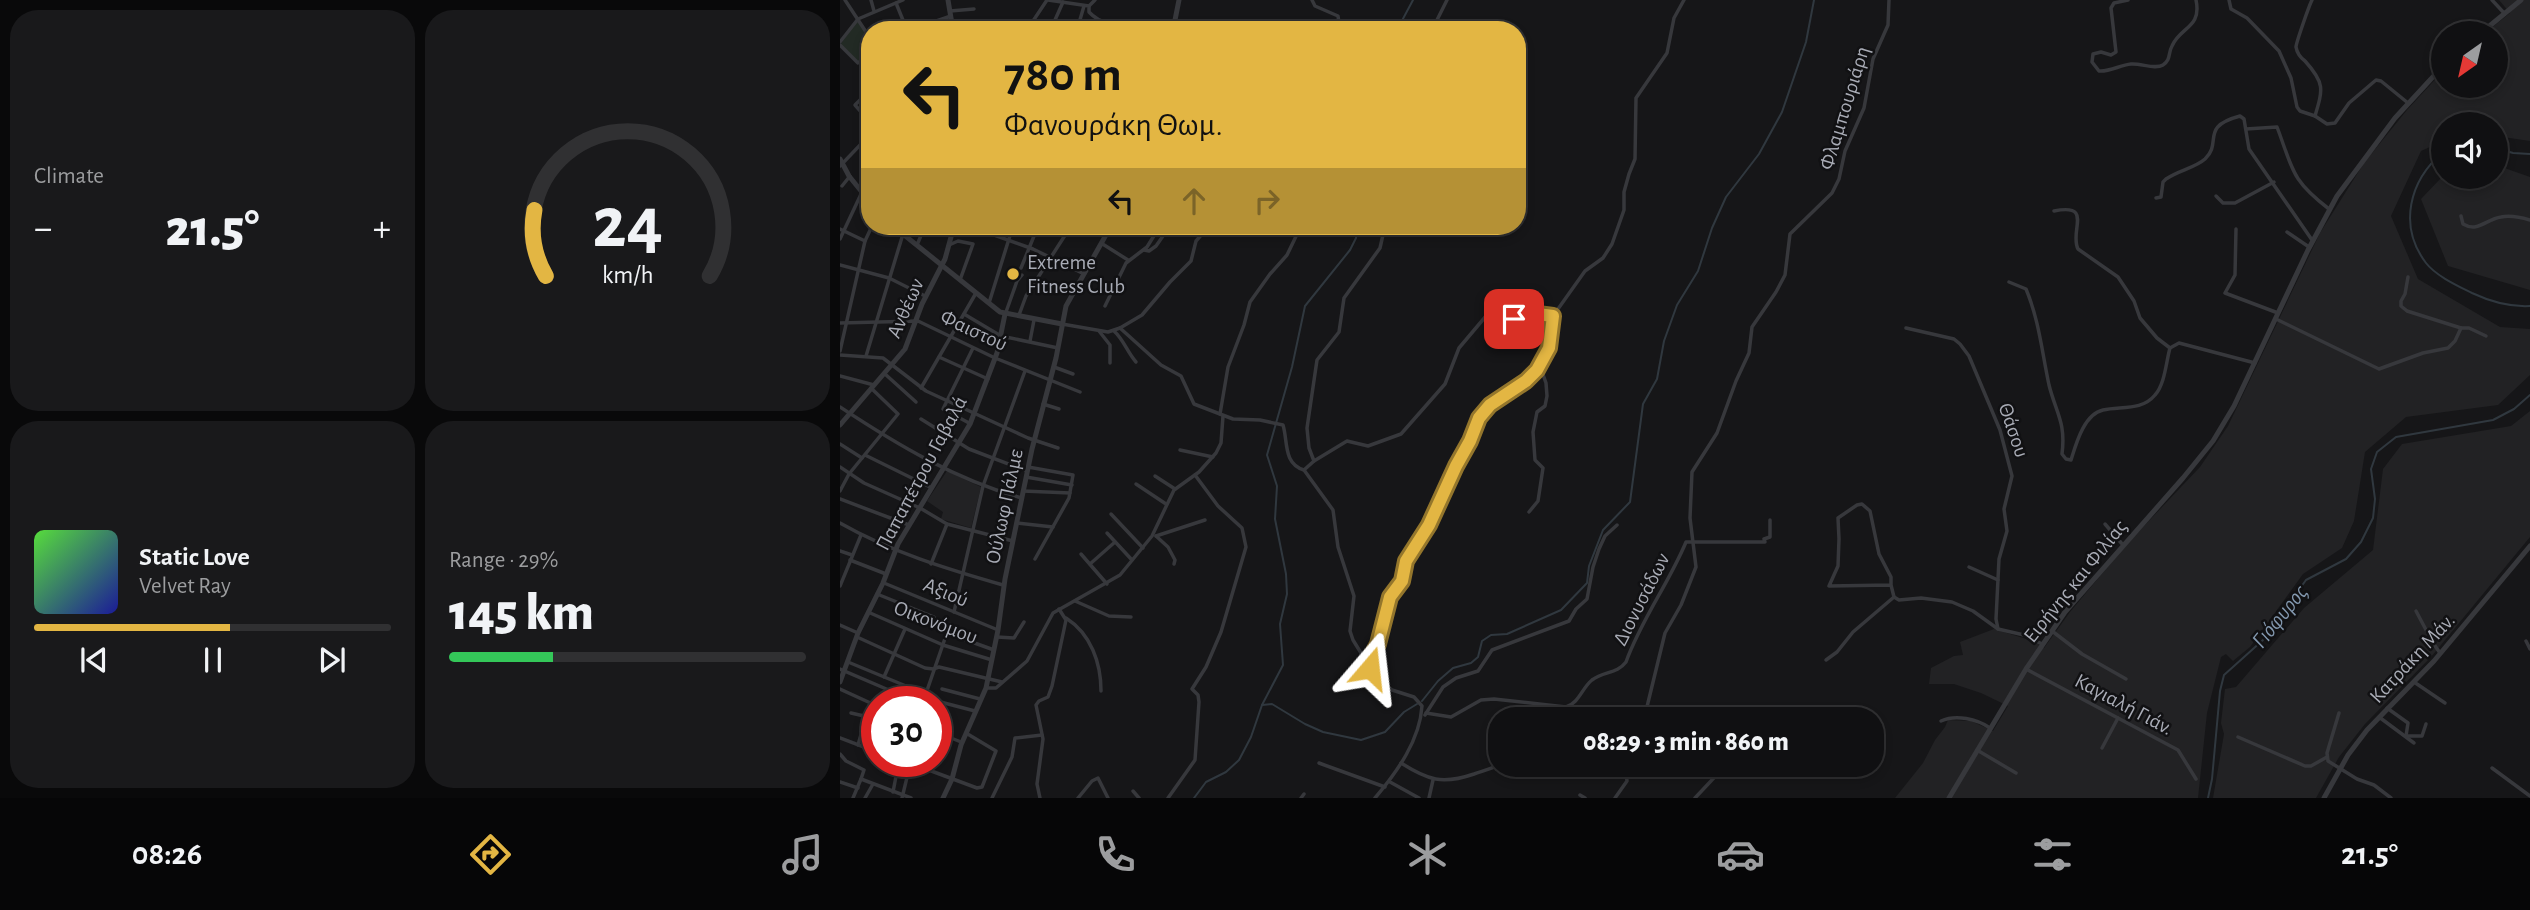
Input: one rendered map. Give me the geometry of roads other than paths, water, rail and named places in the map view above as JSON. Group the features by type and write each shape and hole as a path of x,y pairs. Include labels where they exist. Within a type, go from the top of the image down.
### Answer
{"street":[{"path":"845,0 861,24"},
{"path":"871,0 874,12"},
{"path":"840,53 841,44 858,19 903,0"},
{"path":"948,0 951,21"},
{"path":"1033,21 1047,0 1087,6"},
{"path":"1081,21 1087,6 1095,0"},
{"path":"1175,21 1179,0"},
{"path":"1312,0 1315,6 1338,16 1339,21"},
{"path":"1438,21 1447,0"},
{"path":"1368,664 1378,644 1390,597 1402,581 1406,561 1429,525 1480,416 1491,404 1531,377 1551,342 1553,316 1585,271 1603,258 1612,244 1624,210 1624,192 1635,159 1636,98 1667,53 1674,18 1684,0"},
{"name":"Φλαμπουριάρη","path":"1647,707 1665,633 1681,605 1696,569 1690,496 1692,471 1719,426 1735,381 1749,353 1752,327 1785,275 1790,234 1832,192 1839,179 1845,151 1864,108 1873,59 1888,25 1889,0"},
{"path":"2129,0 2114,3 2111,8 2116,52 2111,55 2101,52 2093,54 2092,62 2099,71 2131,64 2156,67 2163,65 2168,60 2172,43 2187,31 2197,14 2196,0"},
{"path":"2229,0 2231,9 2247,18 2279,51 2300,111 2327,124 2335,123 2349,103 2378,80 2408,103"},
{"path":"2312,0 2296,44 2301,57 2319,75 2321,82 2315,116"},
{"path":"2492,0 2505,14"},
{"path":"2496,21 2521,0"},
{"path":"1055,21 1063,2"},
{"path":"896,3 905,21"},
{"path":"1087,6 1090,13 1104,21"},
{"path":"932,21 974,9"},
{"path":"841,44 858,63 861,60"},
{"name":"Ειρήνης και Φιλίας","path":"1949,798 2042,644 2080,594 2192,468 2220,432 2329,209 2365,156 2431,79"},
{"path":"861,99 855,105 861,112"},
{"path":"2156,198 2161,197 2163,181 2166,178 2207,157 2218,125 2240,116 2244,119 2249,149 2313,240"},
{"path":"2246,129 2277,127 2296,179 2329,209"},
{"path":"860,147 841,163 861,191"},
{"path":"842,186 849,176"},
{"path":"2216,196 2221,202 2233,204 2274,182"},
{"path":"840,239 841,230 861,194"},
{"path":"2054,211 2070,209 2075,212 2079,220 2075,241 2078,249 2118,277 2134,301 2140,318 2157,338 2170,348"},
{"path":"2461,216 2463,224 2470,228 2505,216 2530,220"},
{"path":"2236,229 2235,275 2225,293 2277,316 2379,369 2423,353 2448,348 2461,328"},
{"path":"841,230 865,241"},
{"path":"2287,232 2309,247"},
{"path":"868,235 840,353 883,358 921,388 1004,427 1058,448"},
{"path":"866,356 903,235"},
{"path":"904,235 1005,314 1098,331 1114,331 1145,313 1165,287 1191,262 1196,241 1201,235"},
{"path":"916,245 921,235"},
{"name":"Ανθέων","path":"840,425 893,366 906,346 925,296 942,266 952,235"},
{"path":"995,235 1029,247 1082,273"},
{"path":"989,303 1010,235"},
{"path":"1019,317 1025,298 1065,235"},
{"name":"Ούλωφ Πάλμε","path":"943,798 962,743 986,688 998,633 1003,585 1067,303 1106,235"},
{"path":"1105,306 1128,260 1144,250 1154,235"},
{"path":"1144,250 1149,251 1157,246 1164,235"},
{"path":"986,688 995,688 1027,661 1049,617 1117,578 1155,535 1166,504 1175,489 1195,475 1213,457 1220,444 1228,368 1249,305 1287,255 1297,235"},
{"path":"1314,461 1308,448 1307,428 1316,362 1339,332 1344,298 1380,248 1383,235"},
{"path":"1021,268 1034,236 1038,251"},
{"path":"949,245 958,241 973,244 960,280"},
{"path":"1101,243 1128,260"},
{"path":"840,265 889,278 925,296"},
{"path":"1005,314 1017,281 1022,275"},
{"path":"2408,277 2406,294 2400,306 2486,336"},
{"path":"2009,282 2026,289 2031,303 2050,387 2063,422 2062,454 2066,459 2071,460 2081,432 2101,410 2141,405 2154,397 2161,387 2170,348 2179,342 2255,363"},
{"path":"921,388 976,293"},
{"path":"1304,470 1347,441 1370,446 1398,436 1408,429 1447,382 1458,350 1488,314 1496,313 1509,320 1530,313 1553,316"},
{"path":"964,314 1001,335 1058,348"},
{"name":"Παπαπέτρου Γαβαλά","path":"840,682 842,670 883,583 895,549 960,444 975,413 995,358 1005,314"},
{"path":"1030,341 1034,320"},
{"name":"Φαιστού","path":"840,323 915,321 1025,371 1080,392"},
{"path":"1121,328 1161,365 1181,376 1192,402 1241,421 1281,424 1290,460 1297,468 1304,470 1333,510 1338,551 1354,596 1351,634 1368,664 1389,689 1419,700 1422,720"},
{"name":"Θάσου","path":"1906,328 1954,340 1960,344 1969,356 2000,430 2012,480 2004,509 2007,531 1999,559 1996,619 1998,629"},
{"path":"1098,331 1110,345 1110,363"},
{"path":"1114,331 1123,339 1129,354 1136,362"},
{"path":"970,424 943,411 973,348"},
{"path":"939,357 988,379"},
{"path":"1529,512 1538,500 1543,468 1535,460 1533,432 1537,412 1545,406 1547,396 1540,365"},
{"path":"1054,366 1073,374"},
{"path":"954,612 984,486 1025,371"},
{"path":"885,374 916,401"},
{"path":"840,376 873,387 898,414 849,474 840,491"},
{"path":"1044,404 1059,409"},
{"path":"840,407 882,435 945,468 984,486 1022,498"},
{"path":"921,419 960,444 1027,471 1072,485"},
{"path":"840,444 932,488"},
{"path":"1180,450 1213,457"},
{"path":"840,467 884,493 920,508 947,524 1013,541"},
{"path":"1027,471 1073,475 1071,494 1035,559"},
{"path":"1168,798 1195,760 1199,702 1198,695 1192,689 1206,667 1219,637 1246,550 1242,528 1218,506 1209,490 1195,475"},
{"path":"1155,476 1175,489"},
{"path":"1136,484 1166,504"},
{"path":"1023,491 1071,494"},
{"path":"840,499 909,525"},
{"path":"1891,585 1829,586 1838,566 1838,518 1857,505 1862,504 1870,511 1879,554 1891,577 1894,597 1899,600 1921,598 1952,602 1973,611 1998,629 2024,635 2042,644"},
{"path":"1111,514 1143,548"},
{"path":"1155,535 1205,520"},
{"path":"1693,540 1765,542 1764,540 1770,537 1770,520"},
{"path":"840,523 931,564 1003,585"},
{"path":"1017,523 1053,527"},
{"path":"931,564 947,524"},
{"path":"2105,524 2123,545"},
{"path":"1376,798 1389,782 1443,687 1451,681 1478,671 1492,650 1569,621 1576,609 1587,599 1599,550 1605,536 1617,525"},
{"path":"1107,533 1132,560"},
{"path":"840,586 862,535"},
{"path":"1155,535 1169,548 1174,564"},
{"name":"Διονυσάδων","path":"1426,713 1451,717 1481,700 1494,699 1571,706 1590,681 1604,672 1617,671 1626,662 1655,602 1681,558 1686,542 1693,540"},
{"path":"1090,564 1115,542"},
{"name":"Κατράκη Μάν.","path":"2324,798 2357,744 2379,717 2440,653 2530,546"},
{"path":"840,551 850,560 886,574"},
{"path":"1081,554 1107,584"},
{"path":"840,561 850,560"},
{"path":"1969,567 1998,580"},
{"name":"Αξιού","path":"883,583 998,633"},
{"path":"877,594 934,617"},
{"path":"1826,660 1853,632 1894,597"},
{"path":"1075,601 1111,617 1131,618"},
{"path":"1059,609 1091,643 1100,674 1101,691"},
{"path":"2416,611 2440,653"},
{"name":"Οικονόμου","path":"868,612 942,645 992,660"},
{"path":"1040,798 1037,784 1042,736 1036,705 1050,694 1066,618"},
{"path":"998,633 1014,638 1024,622"},
{"path":"928,686 950,624"},
{"path":"840,625 894,654 933,669 939,667 1003,682"},
{"path":"884,677 905,629"},
{"path":"2052,631 2082,654 2126,679"},
{"path":"947,633 995,650"},
{"path":"2526,641 2530,649"},
{"path":"848,662 903,686"},
{"name":"Καγιαλή Γιάν.","path":"2026,669 2178,750 2196,779"},
{"path":"842,670 882,686"},
{"path":"2414,682 2445,703"},
{"path":"840,689 861,699"},
{"path":"952,692 982,699"},
{"path":"952,706 976,712"},
{"path":"2387,708 2408,723 2406,736"},
{"path":"851,713 861,715"},
{"path":"2238,737 2305,766 2311,766 2326,757 2339,713"},
{"path":"2379,717 2414,743"},
{"path":"2102,748 2118,718"},
{"path":"1941,721 1967,719 1990,728"},
{"path":"2406,736 2422,736 2426,724"},
{"path":"946,777 977,788 982,786 996,751 966,733"},
{"path":"858,745 861,734"},
{"path":"992,798 1012,757 1015,738 1042,736"},
{"path":"840,738 861,746"},
{"path":"952,739 962,743"},
{"path":"1977,750 2016,773"},
{"path":"840,754 846,761 864,770 853,798"},
{"path":"2326,757 2357,779 2374,785 2390,798"},
{"path":"1401,762 1433,779 1460,779 1488,768"},
{"path":"1319,763 1385,787"},
{"path":"2492,768 2530,796"},
{"path":"893,792 896,777"},
{"path":"902,796 907,777"},
{"path":"1615,798 1627,782 1626,777"},
{"path":"1695,798 1716,777"},
{"path":"1078,798 1093,780 1099,778 1108,798"},
{"path":"861,779 911,798"},
{"path":"1429,798 1433,779"},
{"path":"840,782 858,788"},
{"path":"1389,782 1419,798"},
{"path":"865,798 873,784"},
{"path":"1133,791 1139,798"}],"waterway":[{"path":"1402,21 1413,0"},
{"path":"1422,701 1453,668 1471,663 1478,657 1482,641 1491,635 1507,634 1561,610 1587,583 1589,566 1603,530 1630,502 1643,404 1657,379 1664,341 1677,305 1698,271 1712,228 1726,197 1759,154 1782,112 1806,42 1814,0"},
{"name":"Γιόφυρος","path":"2508,152 2530,154"},
{"name":"Γιόφυρος","path":"2431,164 2415,190 2410,219 2417,249 2426,263 2441,276 2479,296 2515,306 2530,306"},
{"path":"1194,798 1206,782 1226,772 1239,760 1251,737 1262,705 1283,665 1280,624 1287,594 1286,574 1275,519 1277,486 1267,455 1292,367 1305,306 1350,250 1356,235"},
{"name":"Γιόφυρος","path":"2208,798 2224,675 2263,640 2306,580 2346,559 2361,542 2373,518 2375,499 2371,469 2377,452 2396,437 2493,420 2514,409 2530,395"},
{"path":"1262,705 1272,704 1323,732 1361,740 1385,732 1404,712 1417,704"}],"place":[{"name":"Extreme Fitness Club","path":"1013,274"}]}
